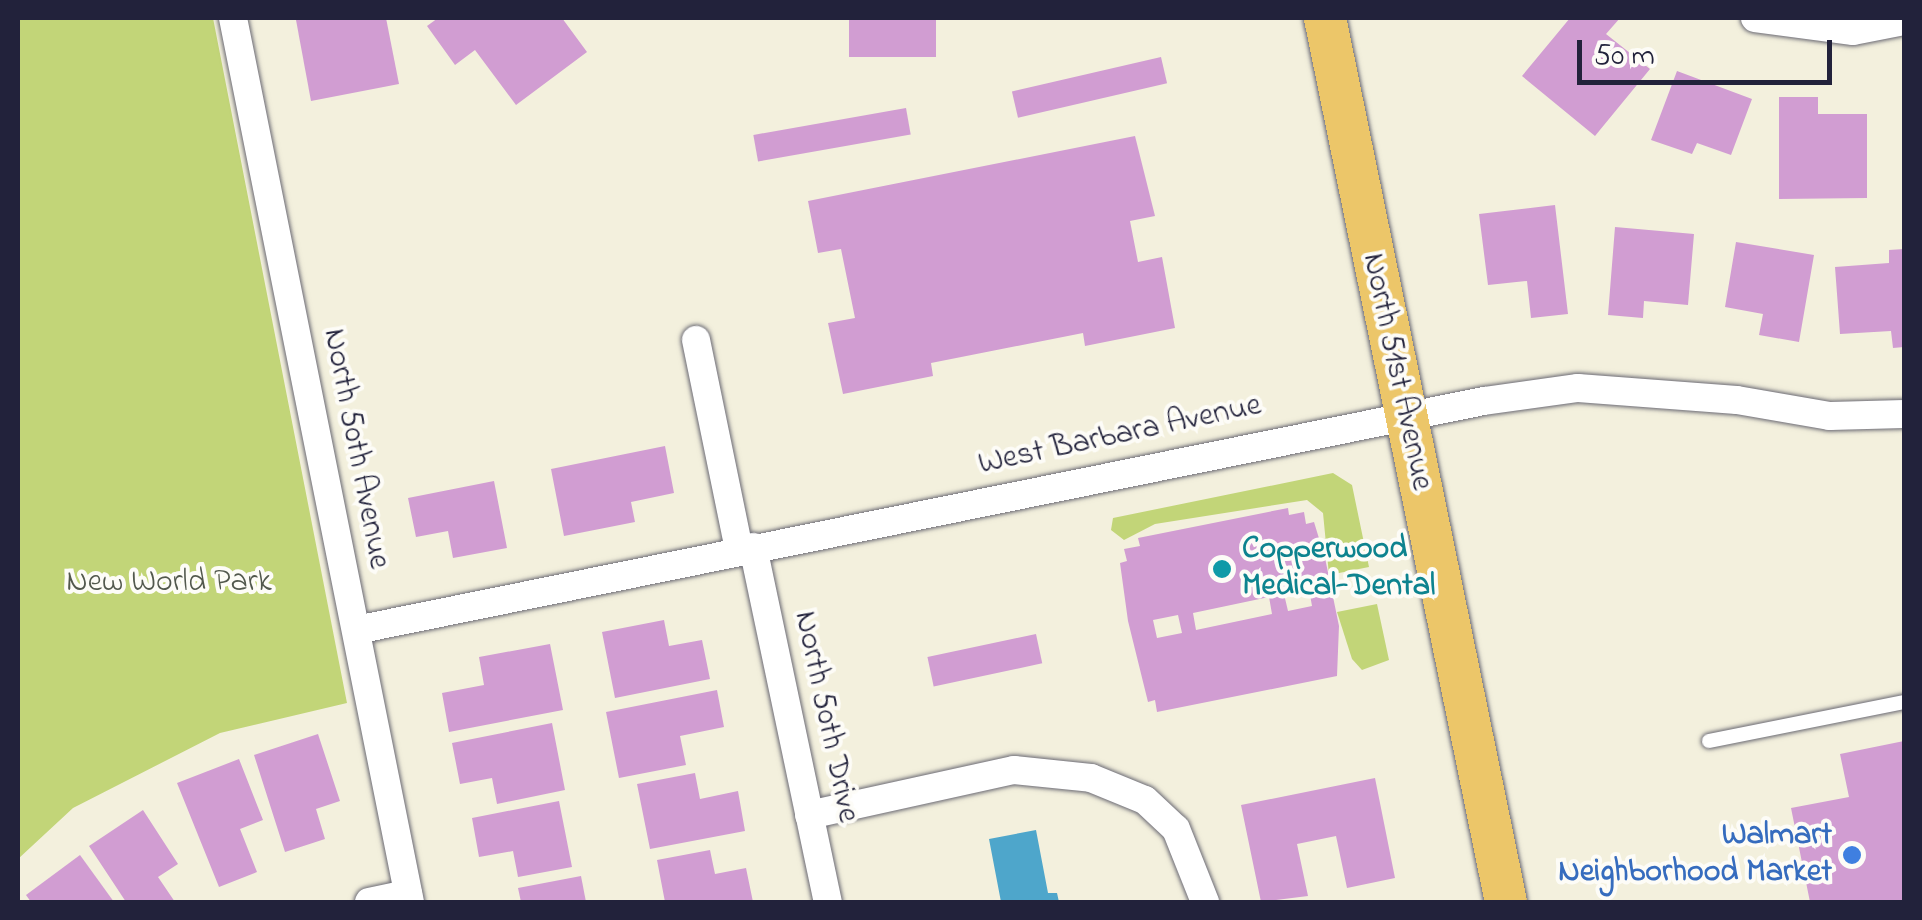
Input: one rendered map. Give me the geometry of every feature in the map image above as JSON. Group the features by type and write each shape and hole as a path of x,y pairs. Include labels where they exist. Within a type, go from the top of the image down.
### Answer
{"main road":[{"name":"North 51st Avenue","path":"1325,18 1506,902"}],"street":[{"name":"North 50th Avenue","path":"234,18 409,898"},
{"path":"1755,18 1853,30 1904,20"},
{"name":"North 50th Drive","path":"696,340 828,902"},
{"name":"West Barbara Avenue","path":"356,630 1404,413 1578,388 1737,400 1830,416 1904,414"},
{"path":"809,816 1014,770 1091,778 1145,800 1176,829 1205,902"},
{"path":"370,902 409,898"}],"lane":[{"path":"1709,742 1904,702"}],"green space":[{"name":"New World Park","path":"18,18 213,18 347,703 220,733 73,808 18,859"},
{"path":"1333,473 1352,485 1369,567 1329,575 1323,513 1307,500 1155,524 1124,540 1111,530 1113,518"},
{"path":"1377,604 1389,660 1362,670 1352,659 1337,612"}],"water":[{"path":"1036,830 1048,893 1057,893 1059,902 1001,902 989,839"}],"building":[{"path":"386,18 399,84 311,101 296,20"},
{"path":"438,18 562,18 587,52 516,105 475,50 455,65 427,26"},
{"path":"849,18 936,18 936,57 849,57"},
{"path":"1570,18 1620,18 1606,34 1650,69 1595,136 1522,76"},
{"path":"1161,57 1167,83 1018,118 1012,91"},
{"path":"1677,71 1752,99 1731,155 1697,143 1692,154 1651,140"},
{"path":"1779,97 1818,97 1818,114 1867,114 1867,198 1779,199"},
{"path":"906,108 911,135 758,162 753,135"},
{"path":"1135,136 1155,216 1130,221 1138,262 1162,257 1175,328 1085,346 1083,333 931,363 933,376 843,394 828,323 855,318 841,249 818,253 808,201"},
{"path":"1555,205 1568,314 1531,318 1527,281 1488,285 1479,214"},
{"path":"1615,227 1694,234 1688,305 1644,301 1643,318 1608,315"},
{"path":"1736,242 1814,255 1799,342 1759,335 1763,314 1725,307"},
{"path":"1904,249 1904,347 1893,348 1891,331 1840,334 1835,267 1889,263 1889,250"},
{"path":"665,446 674,493 631,502 635,522 564,536 551,469"},
{"path":"494,481 507,548 453,558 448,531 416,537 408,498"},
{"path":"1288,508 1289,515 1304,512 1306,524 1314,522 1339,626 1337,676 1157,712 1155,700 1148,702 1128,621 1120,563 1127,561 1124,549 1140,546 1138,538","holes":["1309,589 1312,606 1288,611 1284,594","1269,597 1272,614 1196,630 1193,613","1178,615 1182,633 1157,638 1153,620"]},
{"path":"664,620 669,646 702,640 710,679 615,698 602,632"},
{"path":"1036,634 1042,663 934,686 927,657"},
{"path":"550,644 563,710 449,732 442,693 484,685 479,657"},
{"path":"717,690 724,727 680,736 686,765 619,778 606,712"},
{"path":"552,723 565,790 497,804 492,778 460,784 452,743"},
{"path":"318,734 340,801 316,809 325,839 285,852 254,755"},
{"name":"Walmart Neighborhood Market","path":"1904,741 1904,902 1810,902 1791,808 1849,797 1840,754"},
{"path":"239,759 263,820 240,829 257,872 219,887 177,783"},
{"path":"695,773 700,799 738,791 745,831 650,849 637,784"},
{"path":"1375,778 1395,878 1347,888 1336,836 1297,844 1308,896 1261,902 1241,805"},
{"path":"559,801 572,867 518,877 513,851 479,857 472,818"},
{"path":"143,810 178,864 158,877 175,902 126,902 89,846"},
{"path":"710,850 715,874 746,868 753,902 665,902 657,860"},
{"path":"80,855 114,902 31,902 26,895"},
{"path":"581,876 586,902 521,902 518,888"}],"place":[{"name":"Copperwood Medical-Dental","path":"1222,569"},
{"name":"Walmart Neighborhood Market","path":"1852,855"}]}
